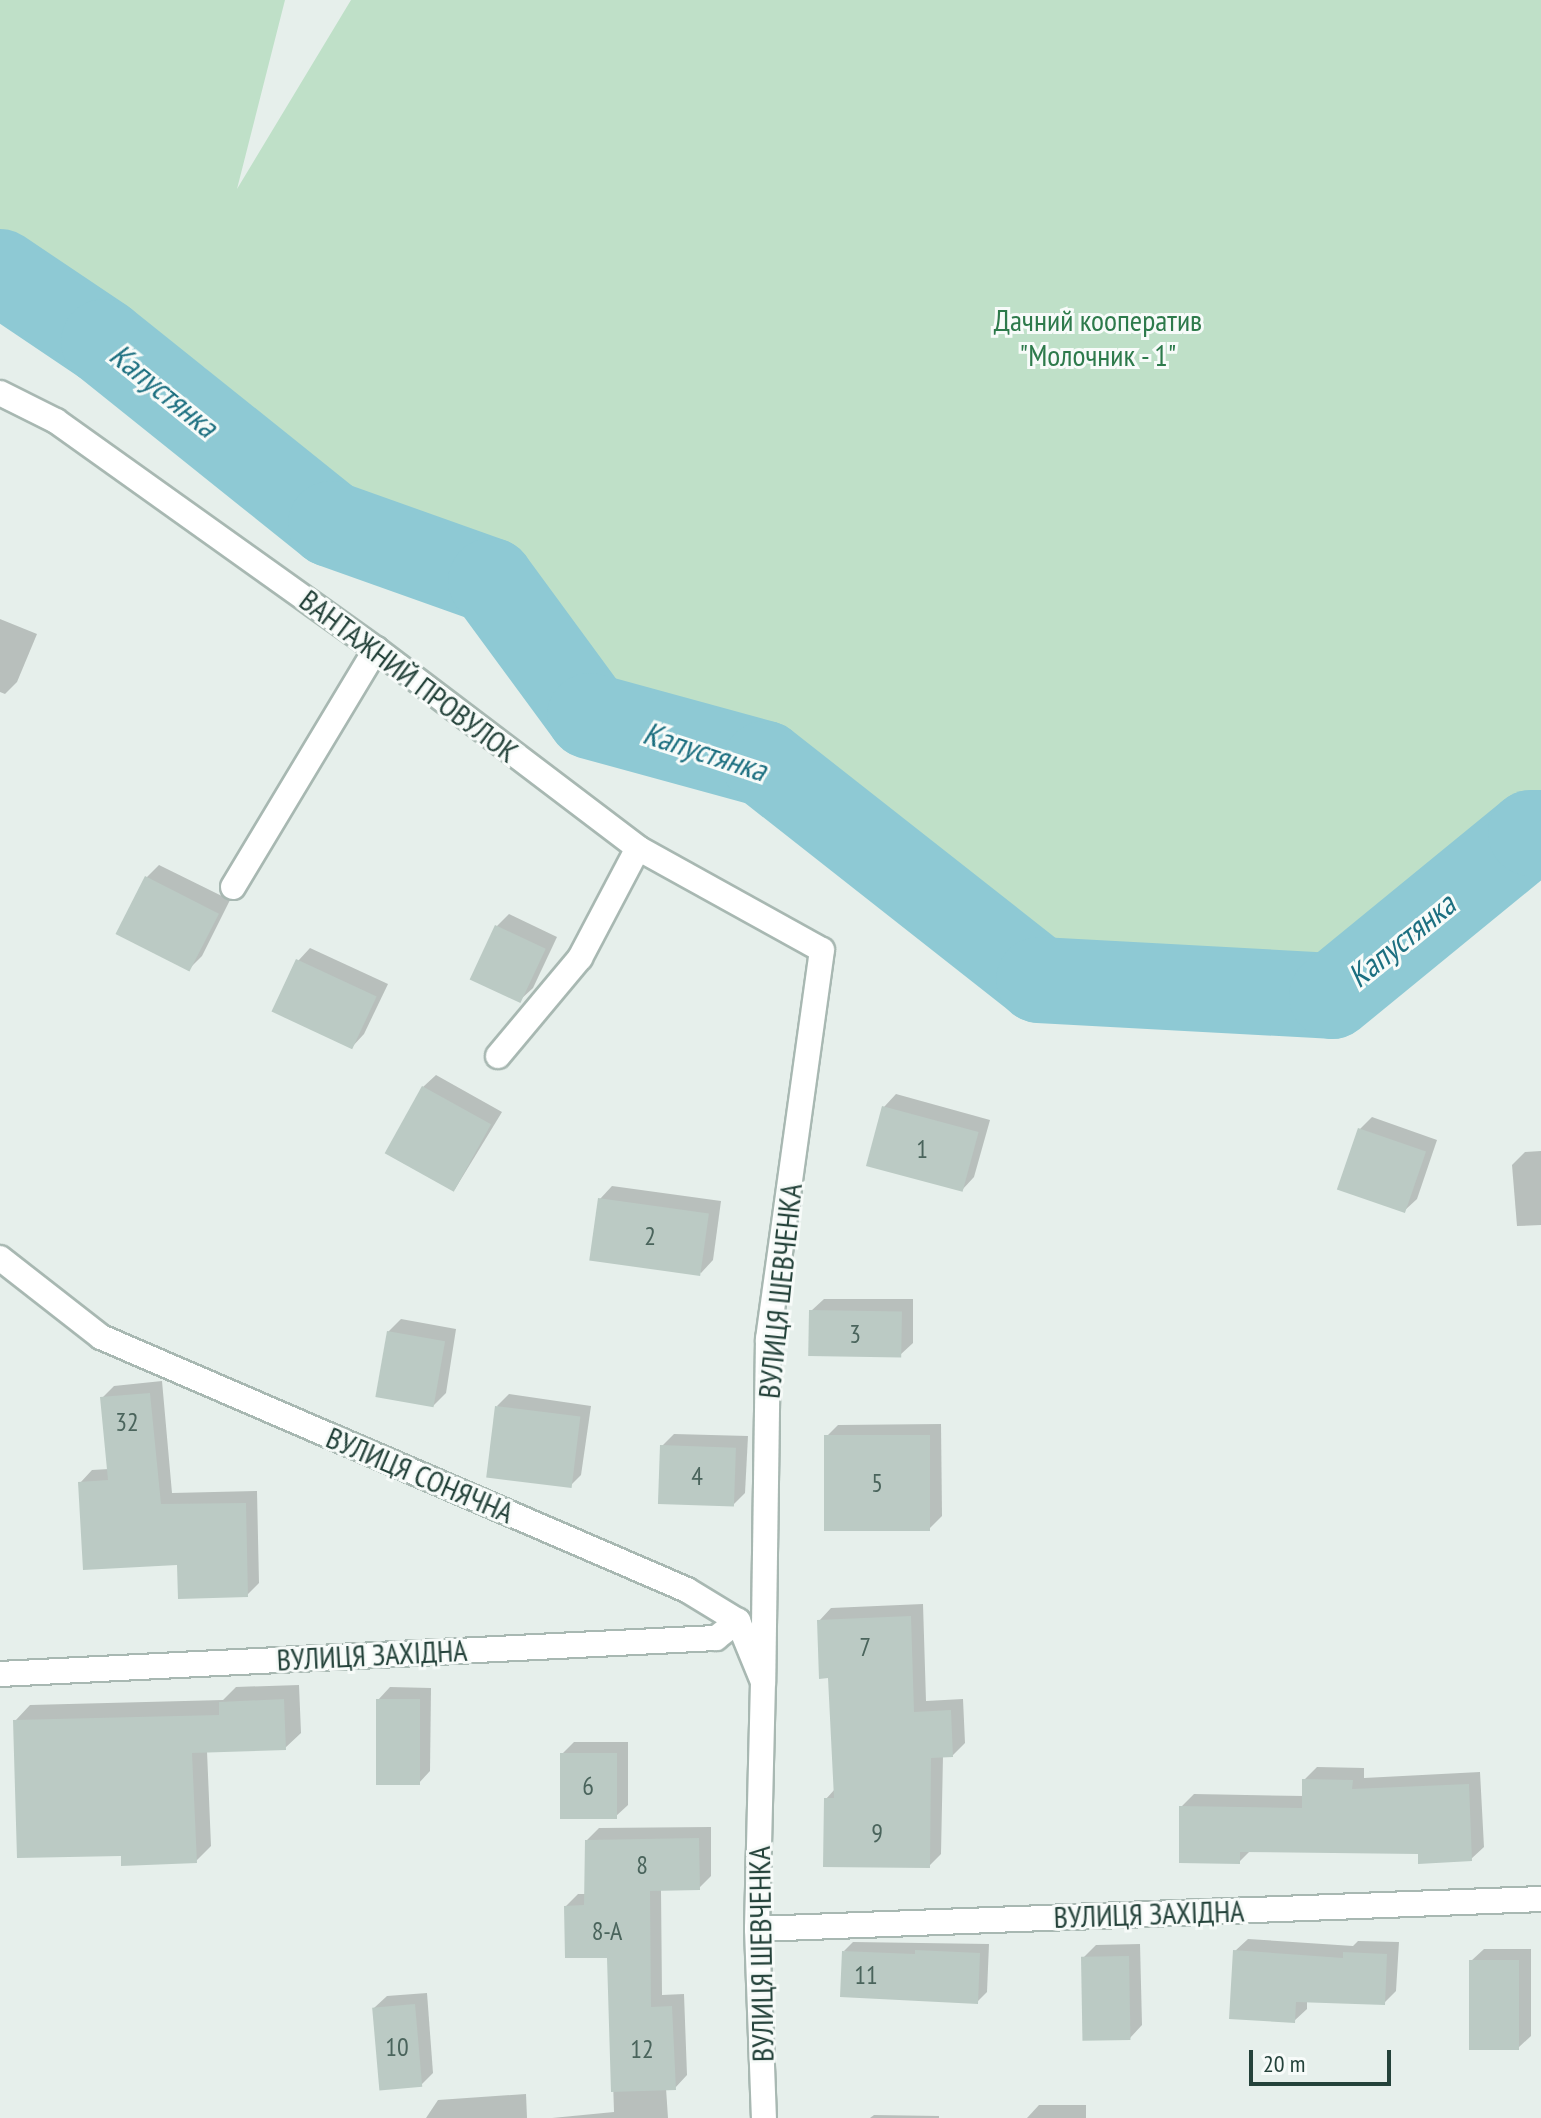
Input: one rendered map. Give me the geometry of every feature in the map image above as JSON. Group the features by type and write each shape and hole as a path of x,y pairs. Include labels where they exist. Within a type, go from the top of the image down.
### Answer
{"street":[{"name":"ВАНТАЖНИЙ ПРОВУЛОК","path":"0,393 56,421 376,649 638,848 822,950"},
{"path":"233,887 376,649"},
{"path":"498,1056 580,958 638,848"},
{"name":"ВУЛИЦЯ ШЕВЧЕНКА","path":"764,2118 757,1929 768,1339 822,950"},
{"name":"ВУЛИЦЯ СОНЯЧНА","path":"0,1258 101,1337 687,1590 738,1621"},
{"path":"738,1621 763,1682"},
{"name":"ВУЛИЦЯ ЗАХІДНА","path":"0,1674 716,1638 738,1621"},
{"name":"ВУЛИЦЯ ЗАХІДНА","path":"757,1929 1541,1899"}],"green space":[{"name":"Дачний кооператив \"Молочник - 1\"","path":"0,0 285,0 237,189 351,0 1541,0 1541,809 1510,810 1330,953 1054,949 790,740 602,685 514,552 337,493 205,368 0,243"}],"building":[{"path":"145,876 219,914 189,972 115,934"},
{"path":"495,925 546,949 520,1003 470,979"},
{"path":"296,959 377,997 352,1049 271,1012"},
{"path":"422,1086 491,1124 454,1192 385,1153"},
{"path":"882,1106 979,1132 963,1192 866,1166"},
{"path":"1358,1128 1426,1151 1405,1213 1337,1189"},
{"path":"598,1198 709,1214 700,1276 589,1260"},
{"path":"809,1310 902,1312 901,1358 808,1356"},
{"path":"387,1331 445,1341 433,1407 375,1397"},
{"path":"150,1393 161,1504 246,1503 248,1597 178,1599 177,1565 83,1570 78,1482 108,1480 100,1397"},
{"path":"495,1406 580,1416 572,1488 486,1477"},
{"path":"824,1435 930,1435 930,1531 824,1531"},
{"path":"660,1445 736,1448 734,1507 658,1504"},
{"path":"911,1616 914,1712 951,1710 953,1757 931,1758 930,1868 823,1867 824,1798 834,1798 828,1678 819,1679 817,1620"},
{"path":"284,1699 286,1750 192,1753 197,1863 121,1866 121,1856 17,1858 13,1720 219,1715 219,1702"},
{"path":"376,1699 420,1699 420,1785 376,1785"},
{"path":"560,1753 617,1753 617,1819 560,1819"},
{"path":"1302,1779 1353,1780 1352,1789 1469,1784 1472,1861 1418,1864 1418,1854 1240,1852 1240,1864 1179,1863 1179,1806 1302,1808"},
{"path":"699,1838 700,1890 650,1891 651,2007 672,2006 676,2090 611,2092 607,1958 565,1958 564,1906 584,1905 585,1840"},
{"path":"915,1950 980,1953 978,2004 840,1997 842,1951 915,1954"},
{"path":"1233,1950 1343,1958 1343,1952 1387,1954 1385,2005 1296,2002 1295,2023 1229,2019"},
{"path":"1129,1956 1130,2040 1082,2041 1081,1957"},
{"path":"1469,1960 1519,1960 1519,2050 1469,2050"},
{"path":"415,2004 422,2087 379,2090 372,2008"}],"waterway":[{"name":"Капустянка","path":"0,272 104,342 331,524 491,581 590,716 765,764 1039,980 1332,996 1531,833 1541,833"}]}
